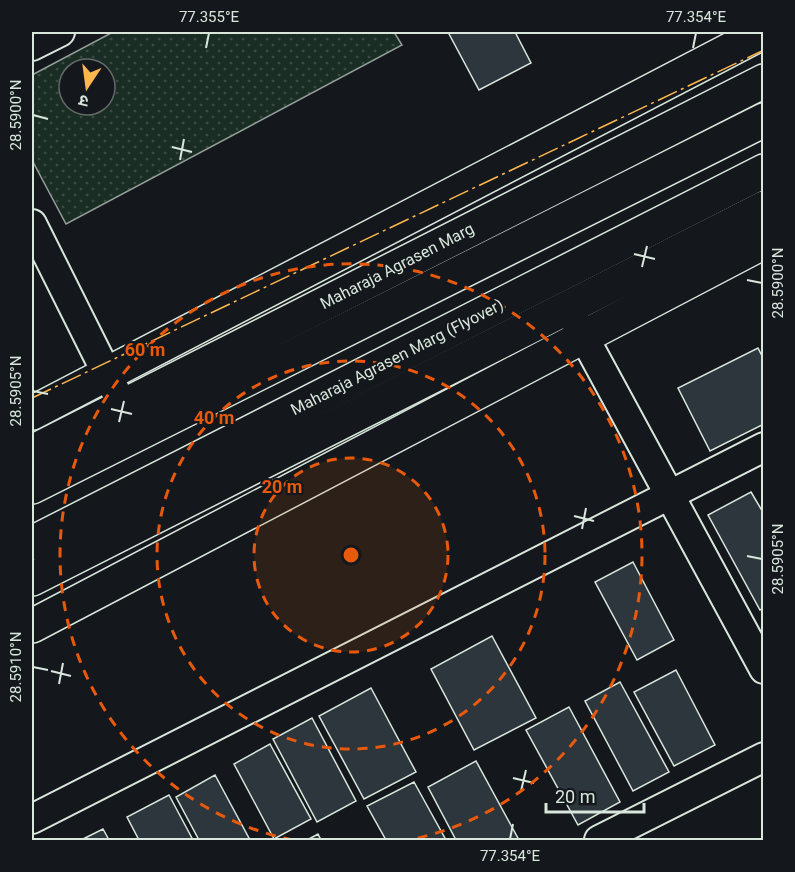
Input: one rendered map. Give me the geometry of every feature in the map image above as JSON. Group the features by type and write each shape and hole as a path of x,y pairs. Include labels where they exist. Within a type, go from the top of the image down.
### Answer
{"main road":[{"path":"32,413 764,32"},
{"name":"Maharaja Agrasen Marg","path":"32,452 760,90"},
{"path":"32,487 764,120"},
{"name":"Maharaja Agrasen Marg (Flyover)","path":"32,543 764,171"},
{"path":"32,579 764,207"},
{"path":"32,626 764,242"}],"street":[{"path":"32,46 60,32"},
{"path":"32,224 123,406"},
{"path":"567,307 672,495 764,669"},
{"path":"32,819 764,447"},
{"path":"599,840 764,757"}],"green space":[{"path":"113,32 394,32 402,45 66,224 32,160 32,75 57,62 57,117 117,117 117,57 66,57"}],"building":[{"path":"448,32 515,32 531,63 479,90"},
{"path":"758,348 764,360 764,424 710,451 678,388"},
{"path":"751,492 764,514 764,608 760,610 708,515"},
{"path":"633,562 674,640 637,660 595,582"},
{"path":"492,636 536,718 474,750 431,669"},
{"path":"676,670 715,745 674,766 634,692"},
{"path":"620,682 669,772 633,791 585,701"},
{"path":"371,688 416,772 364,799 319,716"},
{"path":"569,707 620,802 578,825 526,730"},
{"path":"312,718 356,801 317,822 273,739"},
{"path":"270,744 311,819 274,839 234,764"},
{"path":"476,761 519,840 456,840 428,787"},
{"path":"215,775 250,840 199,840 176,797"},
{"path":"414,782 446,840 386,840 367,806"},
{"path":"169,795 193,840 139,840 127,817"},
{"path":"103,829 109,840 81,840"},
{"path":"318,834 321,840 307,840"}],"power":[{"path":"32,398 764,50"}]}
